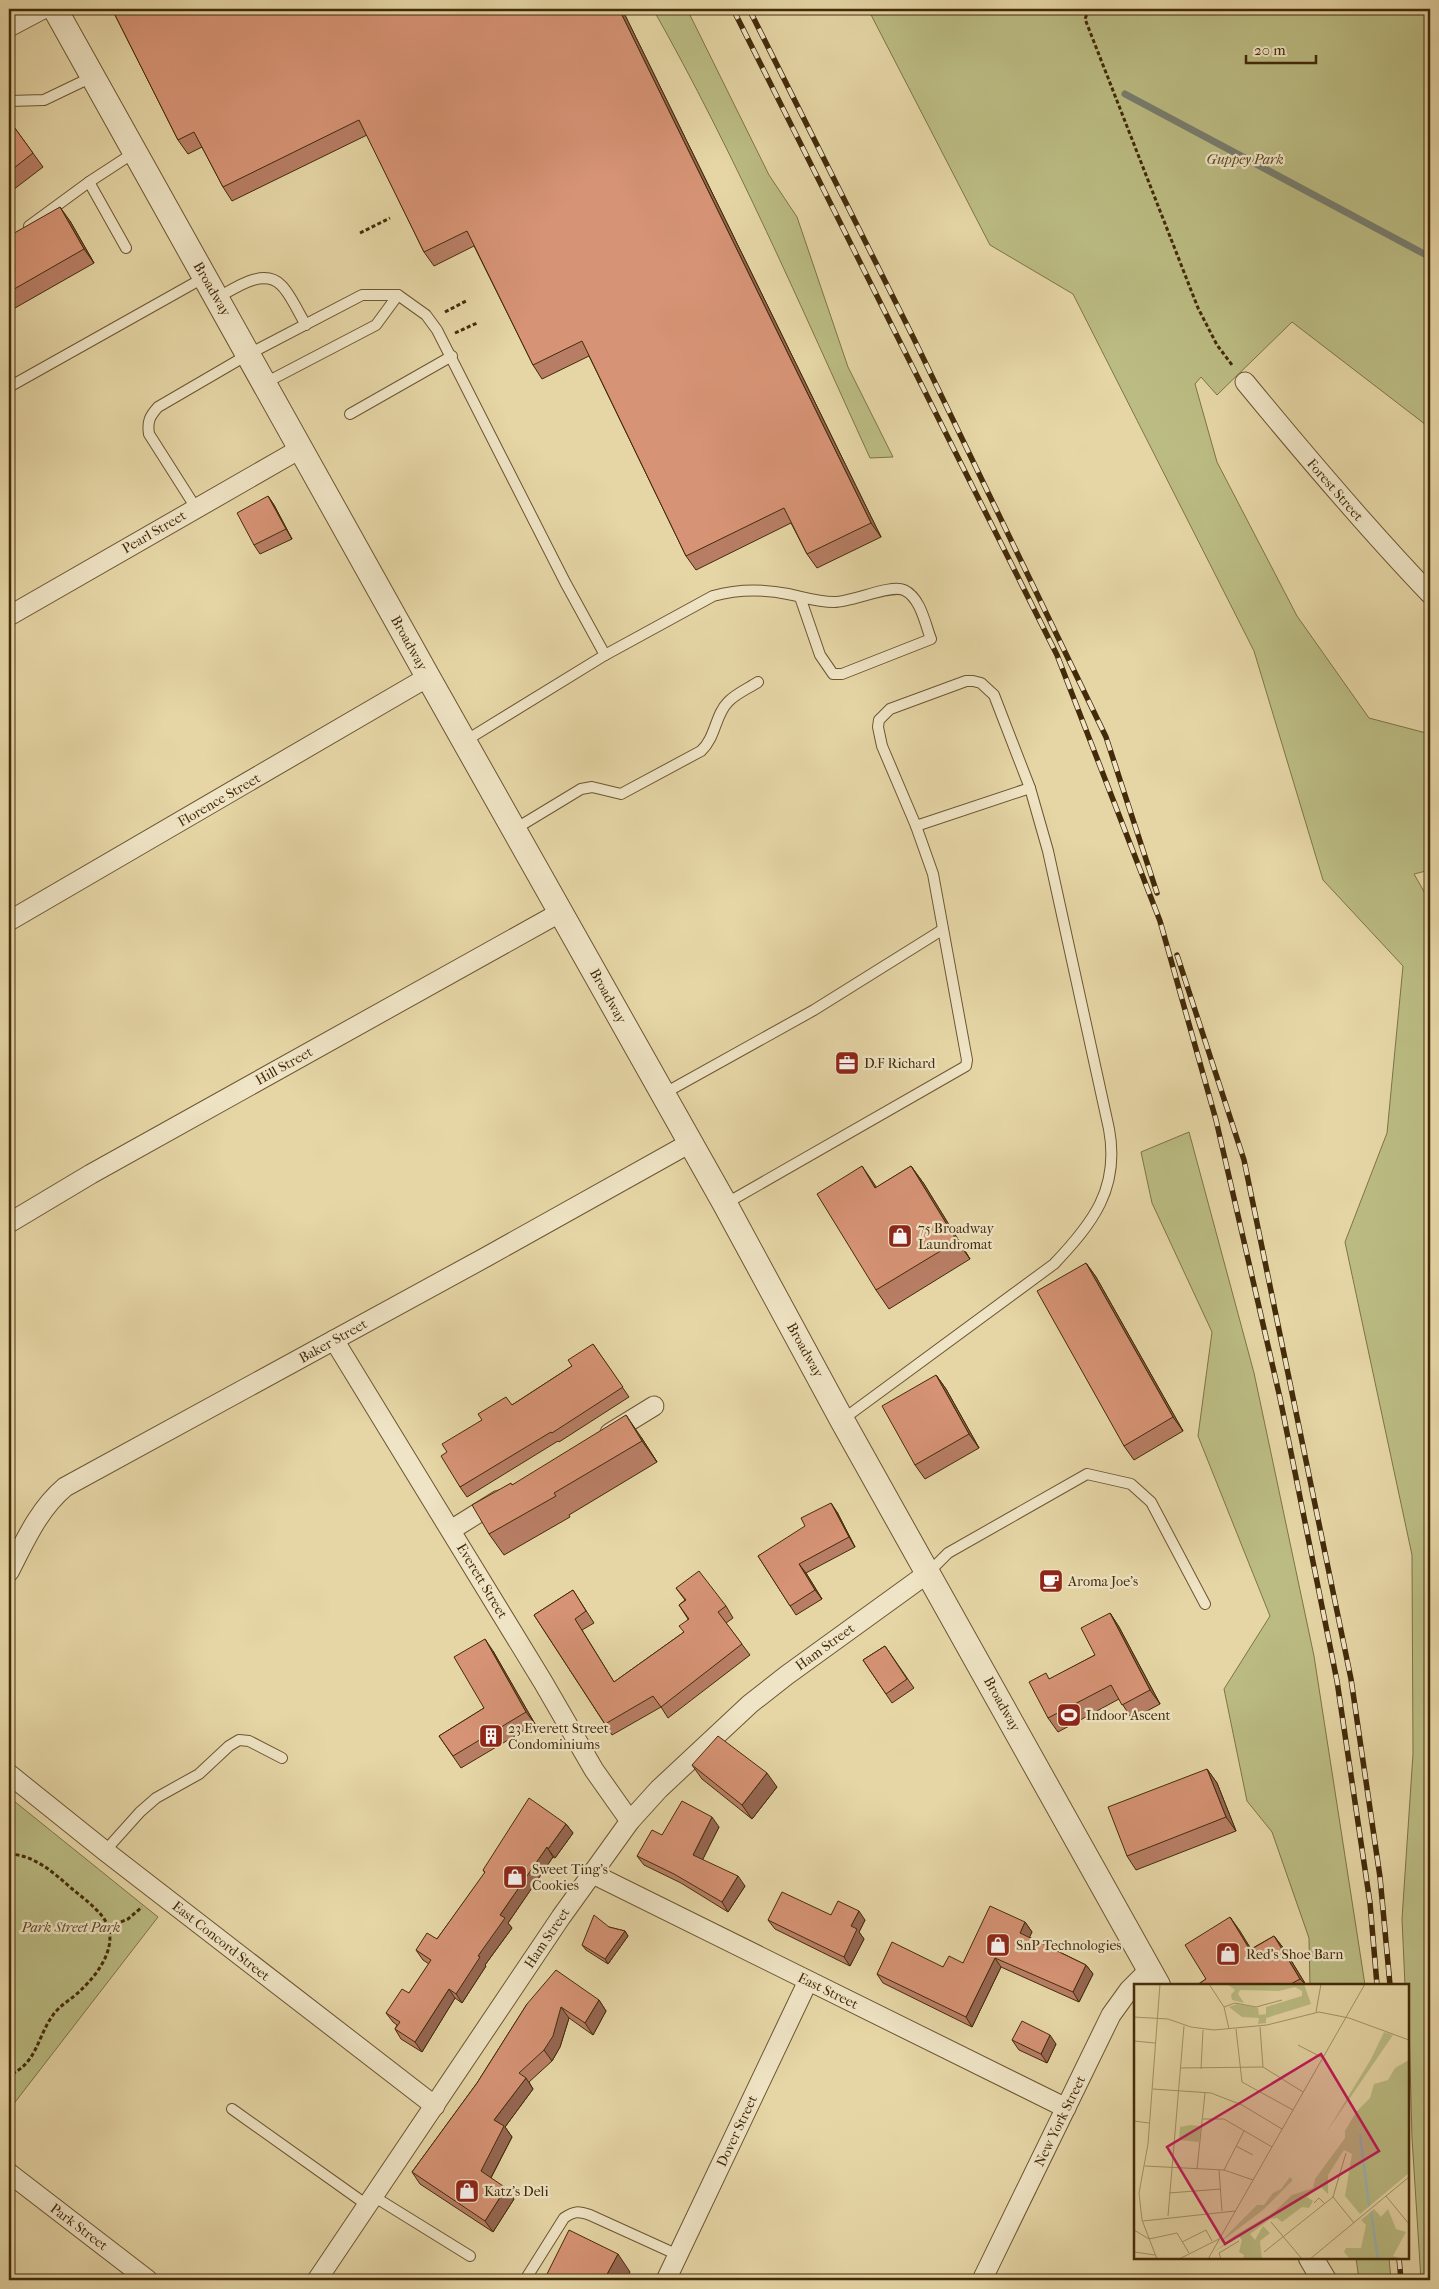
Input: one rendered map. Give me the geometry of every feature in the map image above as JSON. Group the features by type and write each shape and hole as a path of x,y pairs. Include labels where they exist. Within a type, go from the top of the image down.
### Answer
{"street":[{"path":"9,27 43,9"},
{"name":"Broadway","path":"55,9 218,298 464,742 726,1204 842,1420 1154,1977"},
{"name":"Forest Street","path":"1245,382 1325,480 1379,541 1430,594"},
{"name":"Pearl Street","path":"9,616 300,448"},
{"name":"Florence Street","path":"9,921 428,677"},
{"name":"Hill Street","path":"9,1223 91,1174 561,912"},
{"name":"Baker Street","path":"9,1572 36,1521 50,1500 65,1487 486,1258 690,1142"},
{"name":"Everett Street","path":"334,1340 451,1530 594,1770 630,1821"},
{"path":"597,1441 654,1406"},
{"path":"451,1530 514,1491"},
{"name":"Ham Street","path":"317,2280 591,1872 630,1821 659,1789 750,1704 787,1674 928,1573"},
{"name":"East Concord Street","path":"9,1774 105,1851 435,2106"},
{"name":"East Street","path":"591,1872 1066,2108"},
{"name":"New York Street","path":"1141,1984 1154,1977"},
{"name":"Dover Street","path":"666,2280 808,1981"},
{"name":"New York Street","path":"982,2280 1111,2015 1129,1990 1134,1987"},
{"name":"Park Street","path":"9,2173 148,2280"},
{"path":"1312,2259 1324,2280"}],"lane":[{"path":"9,102 44,100 92,77"},
{"path":"19,235 90,182 135,152"},
{"path":"90,182 126,248"},
{"path":"9,387 205,277"},
{"path":"218,298 259,278 272,280 281,285 306,325"},
{"path":"265,383 376,325 398,294"},
{"path":"196,508 149,434 147,423 150,415 158,407 249,354 362,295 398,294 412,303 430,319 443,340 565,582 605,655"},
{"path":"350,414 452,356"},
{"path":"464,742 605,655 713,596 729,591 777,592 833,602 853,600 892,588 903,589 917,603 931,639 842,674 833,674 820,655 800,597"},
{"path":"726,1204 966,1066 967,1060 933,874 916,826 878,736 879,720 890,710 966,681 981,683 994,694 1030,788 1048,851 1107,1119 1113,1150 1112,1173 1104,1196 1092,1217 1076,1241 1054,1264 842,1420"},
{"path":"515,829 581,790 592,787 621,794 701,751 708,744 722,709 728,701 758,682"},
{"path":"916,826 1030,788"},
{"path":"663,1094 814,1010 942,930"},
{"path":"928,1573 948,1553 1087,1474 1131,1484 1151,1502 1205,1604"},
{"path":"105,1851 140,1812 156,1798 199,1774 238,1740 249,1741 282,1758"},
{"path":"232,2109 370,2201 470,2256"},
{"path":"525,2280 564,2218 573,2212 579,2211 678,2255"}],"path":[{"path":"1089,9 1085,19 1198,308 1217,345 1245,382"},
{"path":"360,233 390,218"},
{"path":"430,319 466,301"},
{"path":"443,340 477,323"},
{"path":"9,1817 13,1807"},
{"path":"9,1854 23,1856 44,1866 96,1909 109,1927 111,1938 108,1951 94,1976 52,2016 31,2059 22,2069 9,2075"},
{"path":"109,1927 128,1919 142,1907"}],"green space":[{"path":"653,9 687,9 769,175 797,217 848,367 893,457 870,458 740,175"},
{"name":"Guppey Park","path":"868,9 1430,9 1430,428 1292,322 1217,395 1201,377 1195,384 1217,462 1297,616 1369,718 1430,734 1430,870 1414,874 1430,902 1430,2280 1421,2280 1412,2138 1409,1984 1405,1984 1402,1919 1413,1754 1412,1555 1345,1242 1387,1133 1403,966 1323,880 1254,651 1073,294 990,245"},
{"path":"1189,1132 1254,1373 1314,1656 1365,1984 1310,1984 1309,1938 1272,1832 1247,1801 1224,1689 1270,1616 1198,1436 1212,1332 1152,1203 1141,1152"},
{"name":"Park Street Park","path":"9,1797 158,1917 9,2110"},
{"path":"1356,2259 1389,2259 1391,2280 1359,2280"}],"building":[{"path":"112,9 619,9 871,523 807,554 784,508 686,556 582,341 533,365 467,231 424,252 359,120 223,187 194,132 178,140"},
{"path":"9,120 33,153 9,172"},
{"path":"60,207 84,249 9,292 9,271 15,267 9,256 9,236"},
{"path":"268,496 286,529 254,545 237,513"},
{"name":"75 Broadway Laundromat","path":"862,1166 875,1188 911,1166 957,1241 876,1290 817,1194"},
{"path":"1086,1263 1173,1417 1124,1446 1037,1291"},
{"path":"593,1344 623,1387 552,1433 460,1487 441,1456 447,1452 442,1444 482,1420 478,1414 506,1397 512,1405 572,1366 568,1360"},
{"path":"936,1375 969,1434 915,1465 882,1406"},
{"path":"626,1415 642,1441 554,1493 556,1496 489,1534 472,1505 511,1483 512,1485"},
{"path":"831,1503 849,1537 799,1564 815,1590 790,1606 758,1556 805,1526 801,1518"},
{"path":"699,1571 726,1606 718,1612 742,1644 661,1707 653,1696 605,1724 534,1615 573,1590 586,1611 575,1619 614,1682 684,1632 679,1626 689,1619 679,1605 686,1600 676,1588"},
{"path":"1110,1613 1150,1690 1122,1705 1111,1685 1048,1718 1029,1682 1046,1673 1049,1679 1095,1655 1081,1628"},
{"path":"485,1639 526,1712 453,1756 439,1736 484,1708 454,1657"},
{"path":"885,1646 907,1679 886,1694 863,1660"},
{"path":"718,1736 767,1773 742,1805 692,1765"},
{"path":"1207,1769 1226,1817 1127,1856 1108,1807"},
{"path":"529,1798 566,1824 548,1849 547,1847 500,1915 505,1918 478,1956 480,1957 456,1994 449,1989 415,2042 395,2029 400,2022 386,2013 402,1989 409,1993 431,1960 416,1950 427,1933 437,1939 485,1872 483,1870"},
{"path":"682,1801 712,1817 693,1855 738,1876 722,1902 674,1874 637,1856 652,1830 662,1835"},
{"path":"782,1892 831,1915 838,1901 859,1911 851,1926 857,1929 844,1957 768,1920"},
{"path":"990,1906 1025,1922 1020,1933 1086,1965 1073,1992 995,1958 966,2017 877,1974 892,1942 943,1967 949,1956 963,1963"},
{"path":"594,1915 609,1927 625,1931 605,1959 582,1945"},
{"name":"Red's Shoe Barn","path":"1230,1917 1250,1950 1274,1936 1300,1979 1291,1984 1198,1984 1206,1979 1185,1945"},
{"path":"556,1970 599,2000 585,2023 561,2007 553,2036 544,2050 519,2073 526,2078 494,2120 504,2126 481,2171 506,2188 485,2221 412,2172 477,2083 527,2004"},
{"path":"1022,2021 1050,2035 1041,2054 1012,2040"},
{"path":"569,2230 618,2254 604,2280 544,2280"}],"waterway":[{"path":"1125,94 1430,257"}],"railway":[{"path":"733,9 1057,655 1160,921 1216,1120 1280,1398 1337,1681 1370,1903 1377,1984"},
{"path":"749,9 914,339 1106,737 1157,893"},
{"path":"1177,955 1244,1160 1351,1679 1380,1877 1390,1984"},
{"path":"1399,2259 1401,2280"}],"place":[{"name":"D.F Richard","path":"847,1063"},
{"name":"75 Broadway Laundromat","path":"900,1236"},
{"name":"Aroma Joe's","path":"1051,1581"},
{"name":"Indoor Ascent","path":"1069,1715"},
{"name":"23 Everett Street Condominiums","path":"491,1736"},
{"name":"Sweet Ting's Cookies","path":"515,1877"},
{"name":"SnP Technologies","path":"998,1945"},
{"name":"Red's Shoe Barn","path":"1228,1954"},
{"name":"Katz's Deli","path":"467,2191"}]}
